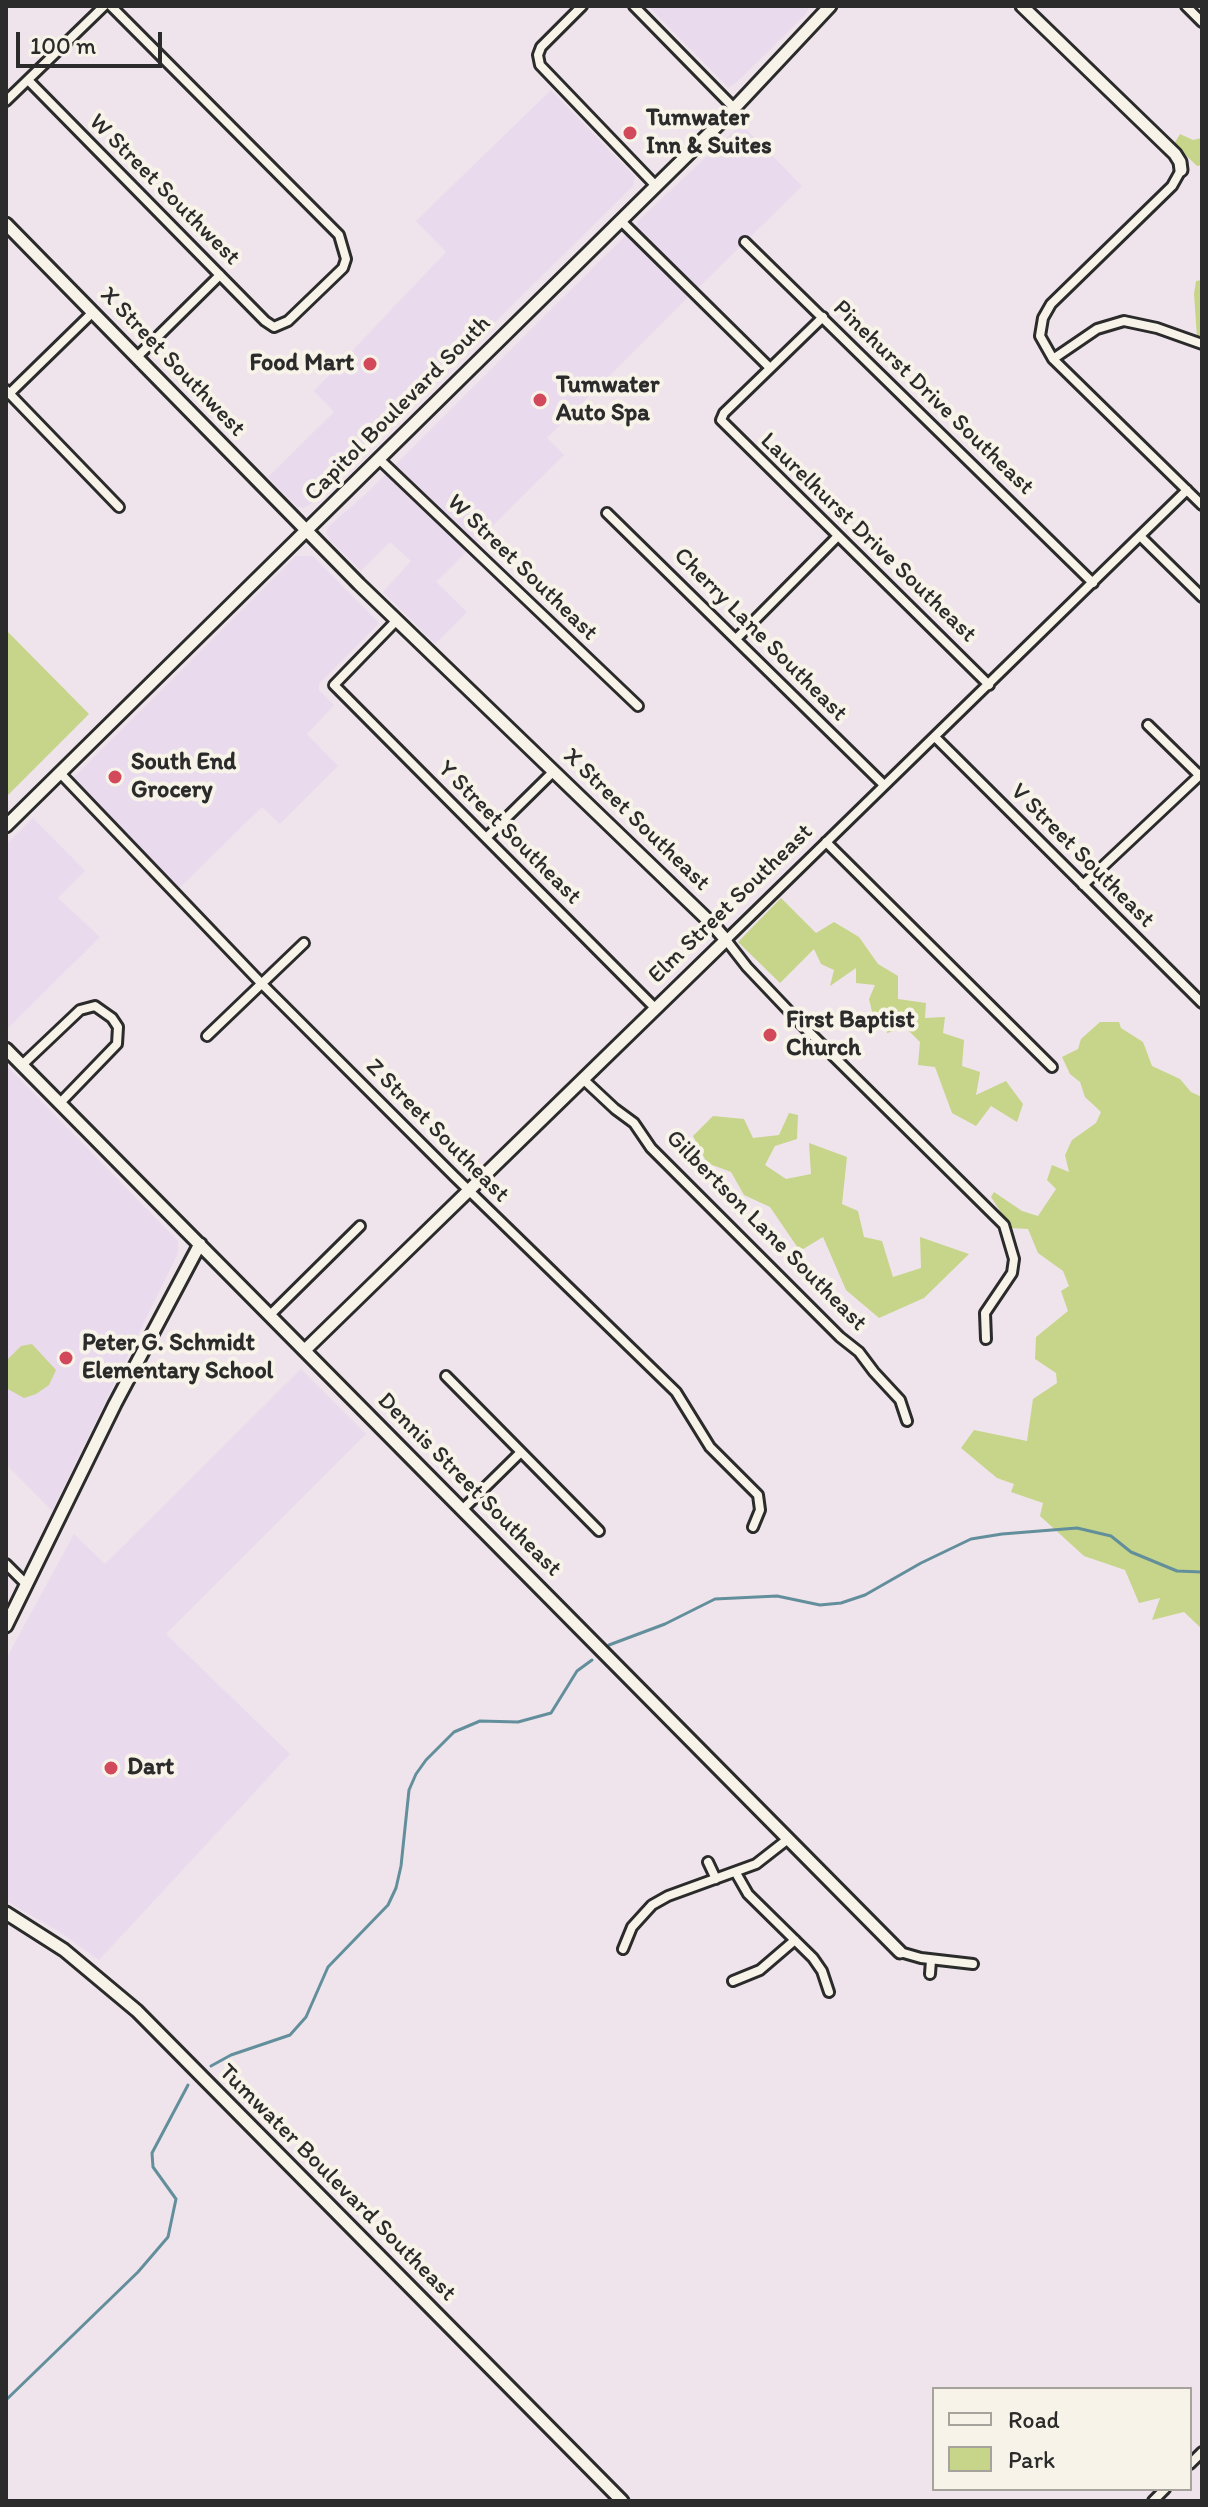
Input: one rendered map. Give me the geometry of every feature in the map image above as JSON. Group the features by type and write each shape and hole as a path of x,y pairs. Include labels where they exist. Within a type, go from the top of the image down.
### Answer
{"street":[{"path":"6,101 104,6"},
{"name":"W Street Southwest","path":"28,80 265,321 274,327 288,321 343,268 346,259 339,235 111,6"},
{"path":"582,6 541,47 538,55 540,65 656,186"},
{"path":"634,6 735,109"},
{"path":"1022,6 1180,162 1179,179 1051,304 1043,318 1040,336 1053,359 1202,505"},
{"path":"1186,6 1202,22"},
{"name":"Capitol Boulevard South","path":"6,826 735,109 823,11"},
{"path":"621,221 770,368 823,317"},
{"name":"X Street Southwest","path":"6,224 306,531"},
{"name":"Pinehurst Drive Southeast","path":"745,242 1093,583"},
{"path":"137,357 220,275"},
{"path":"92,313 8,392 119,507"},
{"path":"1053,359 1097,329 1124,321 1157,328 1202,344"},
{"name":"Laurelhurst Drive Southeast","path":"770,368 724,413 721,420 989,685"},
{"name":"W Street Southeast","path":"379,459 638,706"},
{"name":"Elm Street Southeast","path":"305,1350 1187,490"},
{"name":"Cherry Lane Southeast","path":"607,513 884,785"},
{"name":"X Street Southeast","path":"306,531 726,940 804,1027 998,1216 1004,1225 1014,1259 1012,1273 985,1313 986,1339"},
{"path":"736,639 838,536"},
{"path":"1140,536 1202,597"},
{"name":"Y Street Southeast","path":"397,620 334,685 656,1009"},
{"path":"1083,885 1201,774 1148,725"},
{"name":"V Street Southeast","path":"935,737 1202,1003"},
{"path":"486,838 554,771"},
{"name":"Z Street Southeast","path":"60,773 261,983 468,1191 676,1392 710,1447 758,1495 760,1510 753,1527"},
{"path":"826,842 1052,1067"},
{"path":"207,1036 304,943"},
{"path":"22,1065 80,1010 95,1006 112,1018 118,1027 117,1044 60,1103"},
{"name":"Dennis Street Southeast","path":"6,1049 900,1952"},
{"name":"Gilbertson Lane Southeast","path":"584,1080 634,1123 651,1148 840,1337 859,1352 900,1400 907,1421"},
{"path":"270,1315 360,1226"},
{"path":"6,1626 115,1404 200,1244"},
{"path":"446,1376 599,1531"},
{"path":"463,1509 521,1452"},
{"path":"6,1564 26,1584"},
{"path":"623,1949 632,1927 652,1905 668,1896 736,1873 769,1856 788,1839"},
{"path":"708,1862 716,1879"},
{"path":"736,1873 748,1894 817,1963 829,1992"},
{"name":"Tumwater Boulevard Southeast","path":"6,1913 64,1950 137,2011 622,2501"},
{"path":"733,1981 760,1970 795,1940"},
{"path":"900,1952 931,1960 973,1964"},
{"path":"930,1974 931,1960"}],"shaded area":[{"path":"648,6 810,6 804,16 736,83 728,87"},
{"path":"551,90 635,177 633,186 312,503 304,508 297,507 268,477 334,412 314,391 446,252 416,221"},
{"path":"741,124 802,186 698,288 637,227 637,222"},
{"path":"626,235 688,297 547,438 564,455 436,582 467,612 435,644 383,592 411,561 390,542 361,571 330,540 326,533 329,526 369,491"},
{"path":"296,556 313,556 379,623 319,684 319,690 334,705 307,734 338,766 280,824 262,807 175,892 69,782"},
{"path":"33,818 85,871 58,898 100,937 6,1030 6,845"},
{"name":"Peter G. Schmidt Elementary School","path":"6,1065 178,1241 178,1253 52,1511 6,1464"},
{"path":"301,1369 366,1434 166,1634 290,1754 99,1960 60,1932 6,1901 6,1659 74,1534 105,1564"}],"green space":[{"path":"1180,134 1193,140 1202,138 1202,165 1197,166 1174,144"},
{"path":"1202,280 1202,335 1197,337 1194,294 1196,281"},
{"path":"6,630 89,714 6,797"},
{"path":"781,898 816,933 834,922 859,937 878,964 898,976 898,999 926,1003 925,1018 945,1017 943,1033 964,1040 962,1066 980,1072 976,1095 1006,1081 1023,1104 1017,1122 991,1106 976,1126 952,1113 935,1067 918,1065 920,1042 906,1028 887,1033 886,1023 875,1024 869,999 875,985 856,983 856,968 830,986 834,970 821,964 814,949 780,983 738,942"},
{"path":"1100,1022 1119,1022 1121,1028 1143,1042 1152,1066 1180,1079 1191,1092 1202,1097 1202,1629 1184,1612 1152,1620 1160,1598 1139,1603 1125,1570 1084,1556 1040,1516 1043,1503 1011,1492 1014,1484 997,1478 961,1448 974,1430 1027,1441 1033,1399 1057,1383 1056,1373 1035,1359 1036,1337 1068,1311 1061,1291 1069,1286 1063,1271 1038,1253 1028,1229 1011,1228 991,1197 994,1192 1022,1211 1038,1216 1056,1189 1047,1180 1052,1165 1069,1172 1065,1155 1072,1140 1096,1123 1101,1112 1085,1097 1080,1082 1070,1074 1062,1057 1078,1049 1081,1039"},
{"path":"789,1113 798,1115 797,1139 775,1146 765,1165 786,1179 811,1174 809,1143 847,1157 842,1204 858,1211 864,1237 882,1241 893,1277 921,1268 920,1237 969,1254 924,1298 879,1318 846,1290 823,1237 800,1251 770,1207 744,1195 731,1172 707,1163 693,1136 713,1116 744,1119 753,1138 779,1135"},
{"path":"32,1344 56,1370 49,1385 24,1398 6,1388 6,1361 21,1346"}],"waterway":[{"path":"609,1645 665,1624 715,1599 777,1596 820,1605 841,1603 865,1595 971,1539 1002,1534 1077,1528 1111,1536 1131,1552 1177,1571 1202,1572"},
{"path":"211,2066 231,2055 290,2035 306,2017 328,1967 388,1905 401,1866 409,1790 426,1760 454,1732 480,1721 518,1722 551,1713 577,1671 592,1660"},
{"path":"6,2400 138,2272 168,2237 176,2199 153,2167 152,2153 188,2085"}],"place":[{"name":"Tumwater Inn & Suites","path":"630,133"},
{"name":"Food Mart","path":"370,364"},
{"name":"Tumwater Auto Spa","path":"540,400"},
{"name":"South End Grocery","path":"115,777"},
{"name":"First Baptist Church","path":"770,1035"},
{"name":"Peter G. Schmidt Elementary School","path":"66,1358"},
{"name":"Dart","path":"111,1768"}]}
